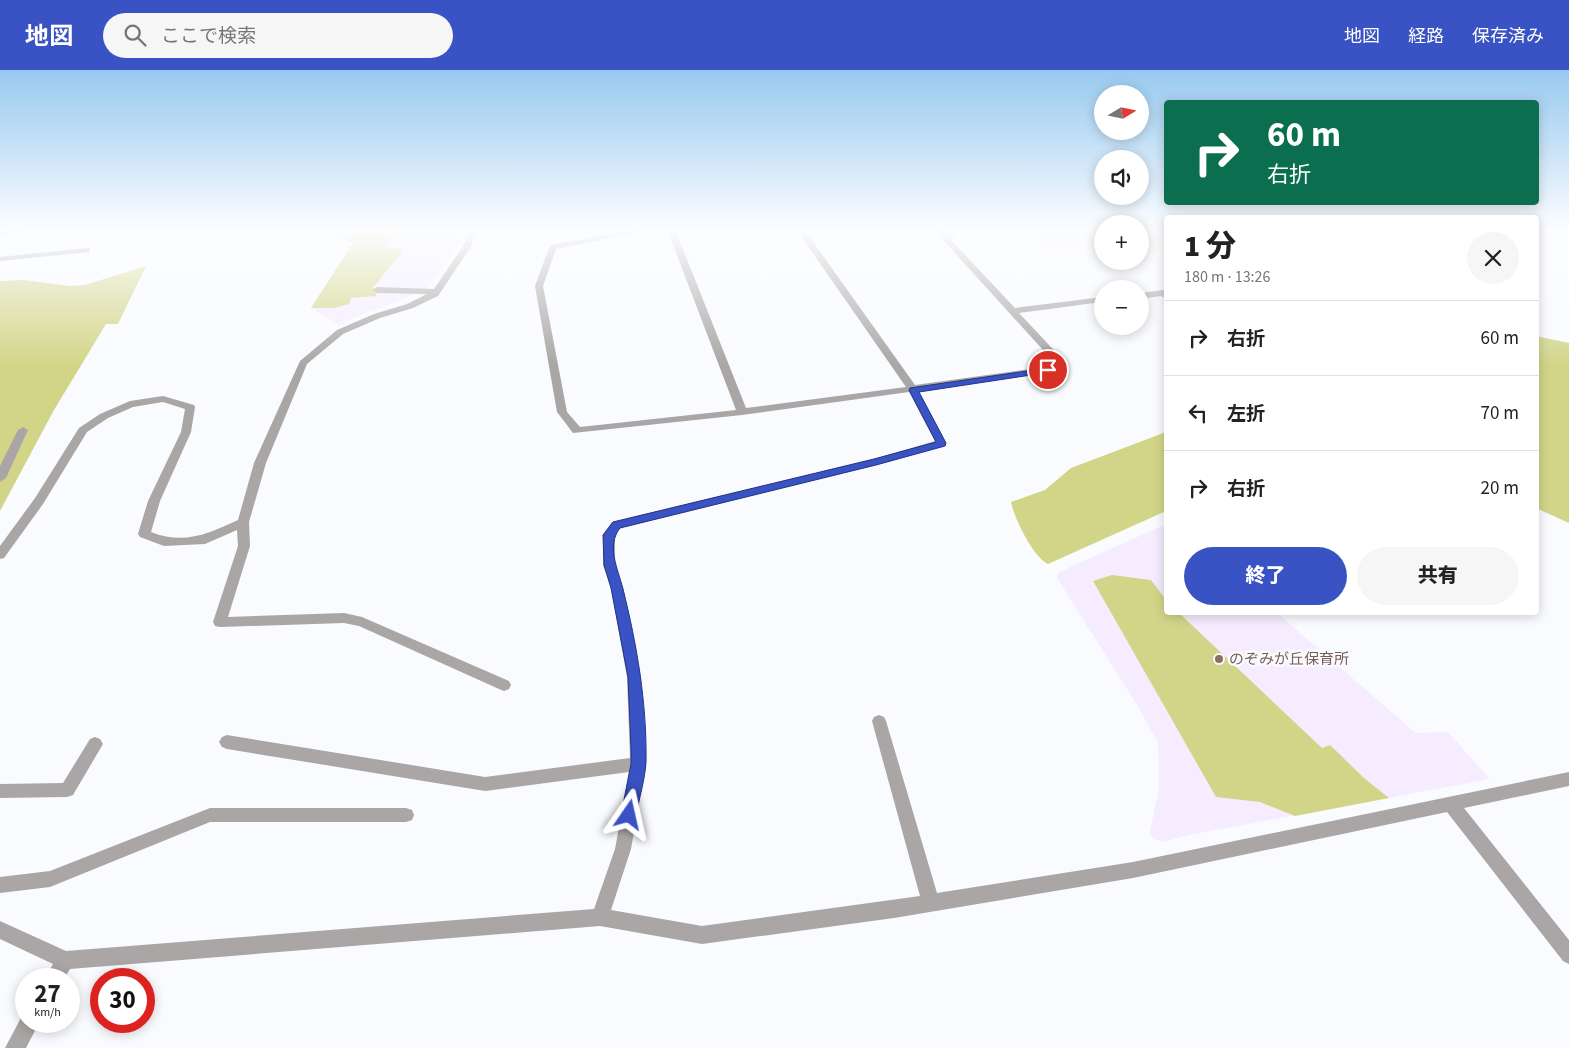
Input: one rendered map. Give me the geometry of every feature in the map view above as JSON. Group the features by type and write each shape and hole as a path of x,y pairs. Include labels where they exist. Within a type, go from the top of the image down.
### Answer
{"street":[{"path":"448,275 436,292 410,306 377,316 340,332 303,364 260,463 243,522 244,546 220,622 344,618 362,622 504,685"},
{"path":"543,275 539,286 562,412 577,431 913,390 1048,370 1060,362 979,275"},
{"path":"689,275 742,412"},
{"path":"600,917 622,849 638,764 634,677 617,588 609,565 608,535 616,525 876,462 941,443 913,390 832,275"},
{"path":"377,290 436,292"},
{"path":"1149,295 1164,294"},
{"path":"1013,311 1094,301"},
{"path":"0,555 39,501 83,430 104,416 130,404 163,399 190,408 186,432 154,500 144,534 164,542 205,540 243,522"},
{"path":"0,478 23,430"},
{"path":"879,721 931,903"},
{"path":"227,742 485,784 638,764"},
{"path":"0,791 67,790 95,744"},
{"path":"0,930 65,960 600,917 702,935 931,903 1133,870 1452,805 1569,779"},
{"path":"1452,805 1569,955"},
{"path":"0,885 50,879 210,815 406,815"},
{"path":"60,968 65,960"},
{"path":"15,1048 23,1033"}],"shaded area":[{"path":"333,275 437,275 428,288 397,302 367,312 340,325 311,308"},
{"name":"のぞみが丘保育所","path":"1164,525 1164,615 1279,615 1416,733 1448,732 1490,779 1189,835 1163,842 1153,839 1150,832 1159,787 1158,742 1137,705 1057,578 1058,573"}],"green space":[{"path":"118,275 142,275 118,324 106,324 54,410 0,511 0,281 23,280 70,286 85,285"},
{"path":"333,275 384,275 373,288 377,290 376,296 351,298 349,304 334,308 311,308"},
{"path":"1539,337 1569,343 1569,523 1539,509"},
{"path":"1164,433 1164,512 1048,564 1030,546 1011,502 1045,490 1071,468"},
{"path":"1112,575 1151,580 1164,597 1164,615 1181,615 1322,748 1330,745 1364,778 1389,798 1295,816 1260,802 1216,797 1093,581"}],"place":[{"name":"のぞみが丘保育所","path":"1219,659"}],"route":[{"path":"629,815 638,764 638,748 634,677 617,588 609,565 608,535 616,525 876,462 941,443 913,390 1048,370"}]}
